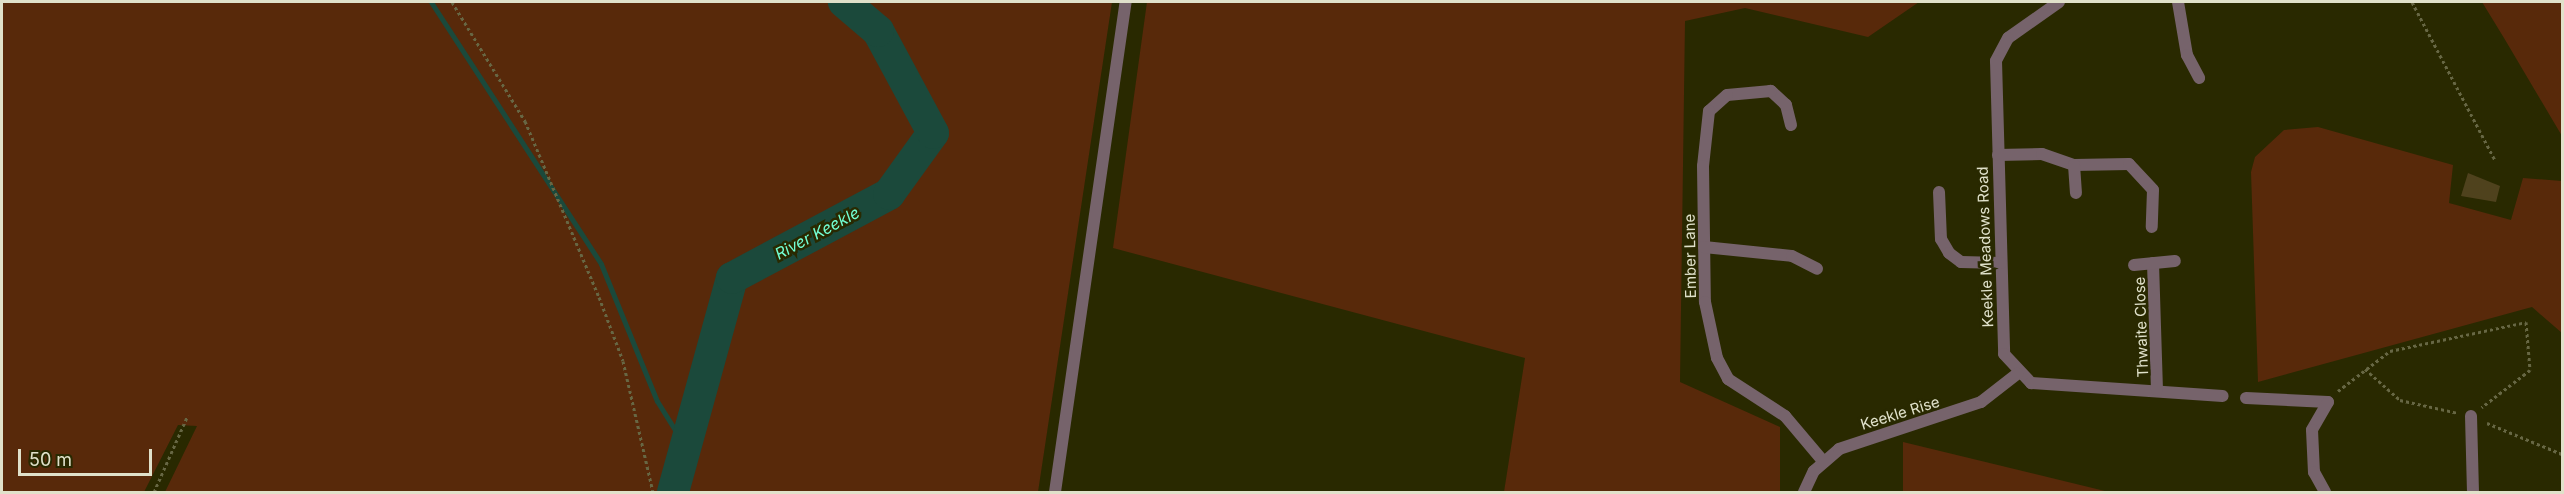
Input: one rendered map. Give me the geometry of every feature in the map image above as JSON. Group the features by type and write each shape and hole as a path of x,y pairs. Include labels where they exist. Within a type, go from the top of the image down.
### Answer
{"street":[{"path":"1055,492 1126,2"},
{"name":"Keekle Meadows Road","path":"2017,374 2003,346 1997,54 2008,38 2059,2"},
{"path":"2178,2 2187,55 2199,78"},
{"name":"Ember Lane","path":"1791,125 1786,105 1771,91 1727,95 1709,111 1704,247 1705,302 1717,358 1728,379 1785,416 1823,461"},
{"path":"1998,155 2042,154 2074,165 2117,162 2140,171 2155,196 2152,227"},
{"path":"2074,165 2076,193"},
{"path":"1939,192 1938,220 1949,253 1961,262 2001,263"},
{"path":"1704,247 1792,256 1817,268"},
{"path":"2134,265 2175,261"},
{"name":"Thwaite Close","path":"2153,263 2157,390"},
{"path":"2017,374 2038,384 2223,396"},
{"name":"Keekle Rise","path":"1804,492 1823,461 1850,444 1982,402 2017,374"},
{"path":"2246,398 2328,402 2312,430 2314,472 2325,492"},
{"path":"2471,416 2473,492"}],"path":[{"path":"452,2 525,121 598,297 623,361 653,492"},
{"path":"2412,2 2495,160"},
{"path":"2328,402 2365,369 2390,351 2526,322 2530,370 2471,416"},
{"path":"2365,369 2400,400 2471,416 2562,454"},
{"path":"154,492 188,415"}],"shaded area":[{"path":"2,2 1112,2 1038,492 165,492 197,426 178,425 144,492 2,492"},
{"path":"1147,2 1919,2 1868,37 1745,8 1685,21 1680,382 1780,427 1780,492 1504,492 1525,358 1113,248"},
{"path":"2482,2 2562,2 2562,136 2504,38"},
{"path":"2318,127 2453,165 2449,203 2511,220 2523,178 2562,181 2562,333 2532,307 2258,382 2251,172 2255,157 2284,130"},
{"path":"1903,442 2109,492 1903,492"}],"building":[{"path":"2468,173 2500,186 2496,202 2461,196"}],"waterway":[{"path":"431,2 601,264 657,401 685,446"},
{"name":"River Keekle","path":"673,492 732,278 889,194 933,133 878,31 844,2"}]}
